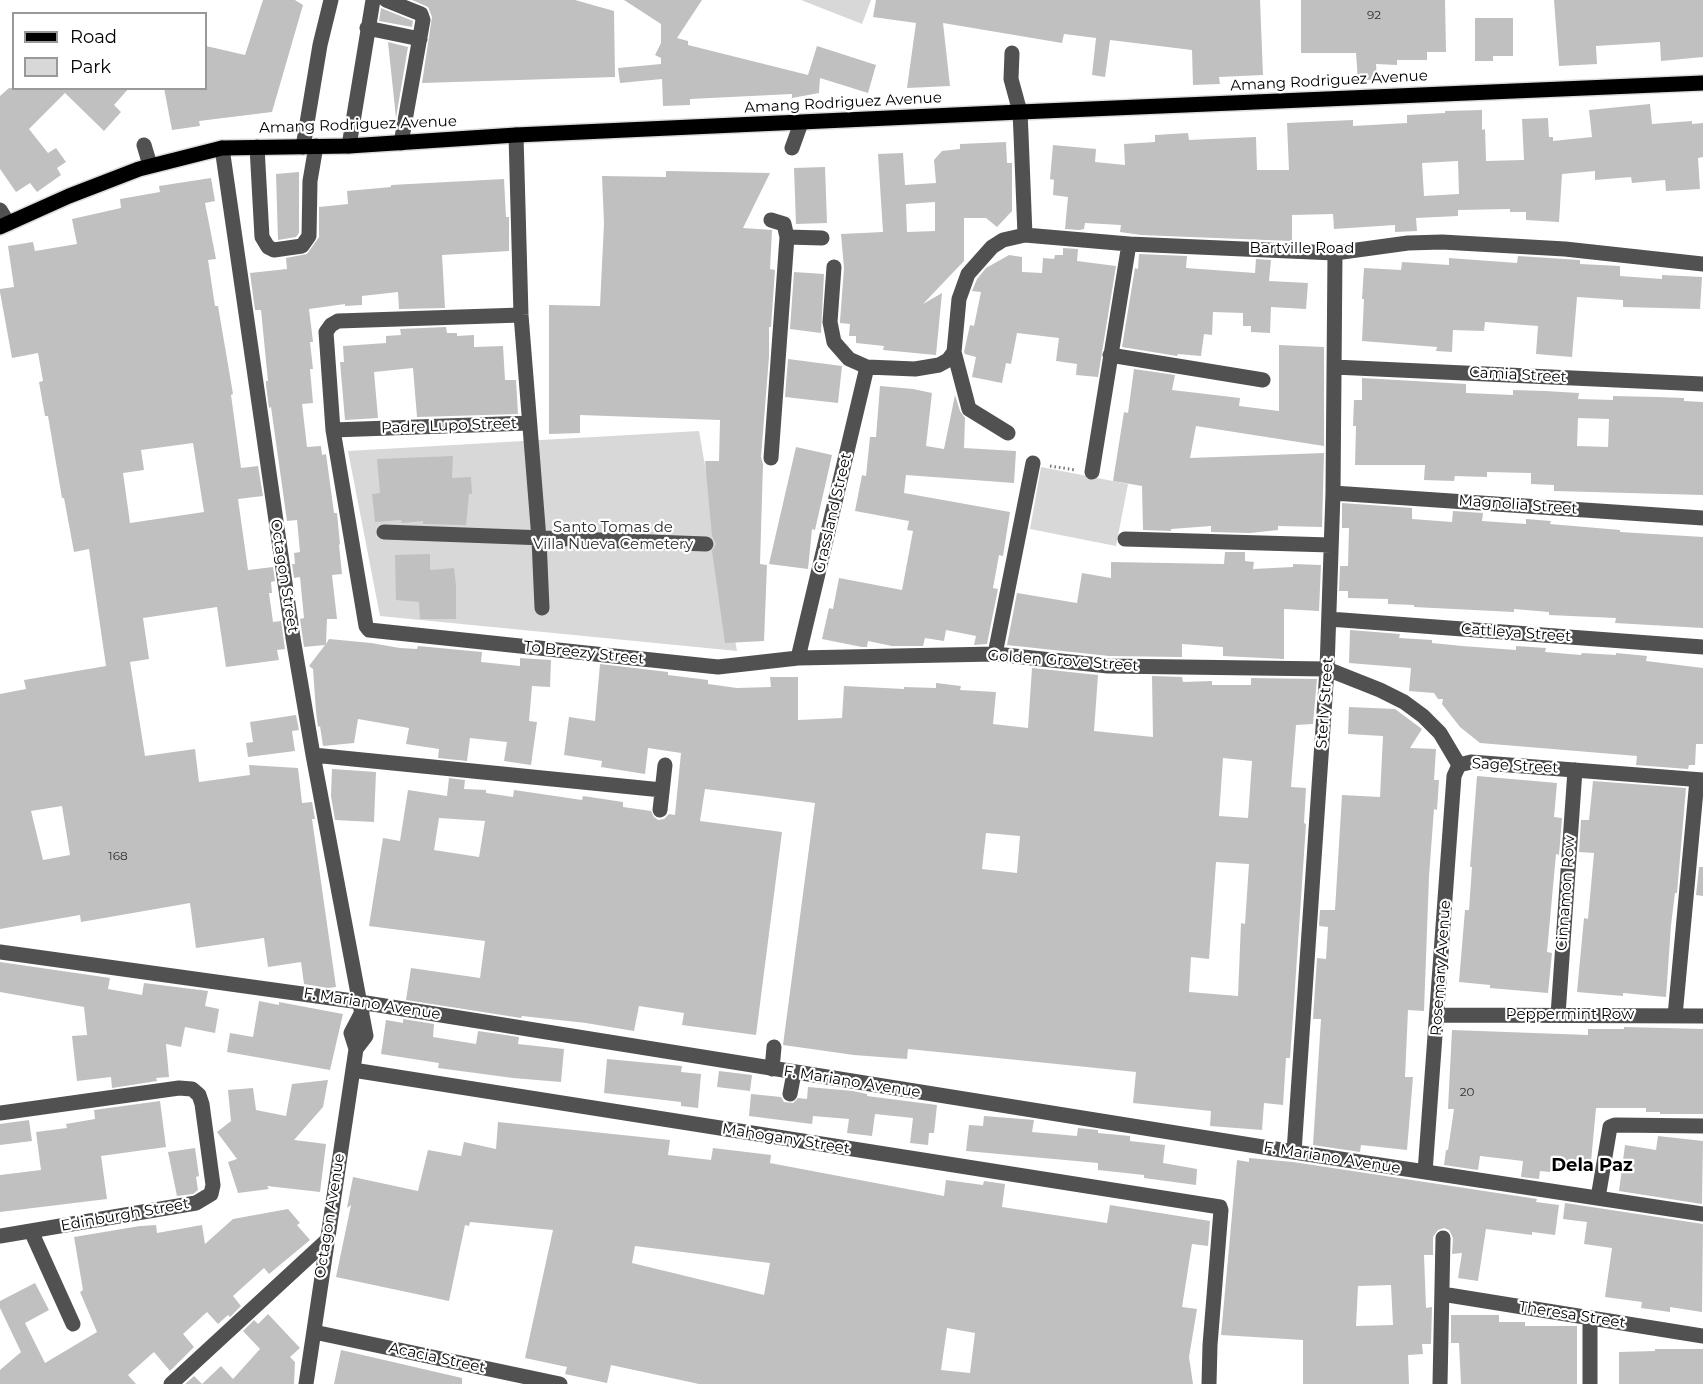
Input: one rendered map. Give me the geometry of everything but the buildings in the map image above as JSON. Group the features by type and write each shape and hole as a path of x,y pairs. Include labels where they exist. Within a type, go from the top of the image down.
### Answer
{"main road":[{"name":"Amang Rodriguez Avenue","path":"4,225 97,184 150,165 222,148 349,146 516,135 1703,82"}],"street":[{"path":"257,147 262,237 268,247 274,250 302,246 307,242 309,236 310,147 320,45 331,0"},
{"path":"349,146 373,0"},
{"path":"386,0 421,14 423,20 401,143"},
{"path":"368,28 420,39"},
{"path":"1008,433 969,409 954,352 959,299 968,274 992,247 1003,240 1024,236 1020,112 1011,79 1012,53"},
{"path":"792,148 801,123"},
{"name":"Padre Lupo Street","path":"333,430 529,423 521,315 516,135"},
{"path":"144,145 150,165"},
{"name":"Octagon Street","path":"222,148 269,482 313,755 361,1007"},
{"path":"0,210 4,225"},
{"path":"771,220 784,224 787,237 771,458"},
{"name":"Bartville Road","path":"1024,236 1129,244 1335,253 1408,243 1442,242 1565,249 1703,264"},
{"path":"787,237 822,238"},
{"path":"1092,472 1129,244"},
{"name":"Sterly Street","path":"1294,1152 1327,669 1333,493 1335,253"},
{"path":"834,267 830,322 834,342 849,359 867,368 915,369 939,365 948,360 954,352"},
{"path":"333,430 326,332 331,325 338,321 521,315"},
{"path":"1110,355 1263,380"},
{"name":"Camia Street","path":"1334,367 1703,384"},
{"name":"Grassland Street","path":"798,658 867,368"},
{"path":"529,423 539,539 542,608"},
{"name":"To Breezy Street","path":"333,430 366,626 369,630 718,667 798,658"},
{"path":"995,654 1033,463"},
{"name":"Magnolia Street","path":"1333,493 1703,518"},
{"path":"384,532 706,544"},
{"path":"1125,539 1331,545"},
{"name":"Cattleya Street","path":"1329,619 1703,647"},
{"name":"Golden Grove Street","path":"798,658 995,654 1108,666 1327,669"},
{"name":"Sage Street","path":"1327,669 1380,690 1423,716 1440,733 1460,765 1471,762 1700,780"},
{"path":"313,755 662,790"},
{"path":"660,810 665,765"},
{"name":"Rosemary Avenue","path":"1425,1172 1454,776 1460,765"},
{"name":"Cinnamon Row","path":"1558,1015 1575,770"},
{"path":"1675,1016 1700,780"},
{"name":"F. Mariano Avenue","path":"0,951 1703,1214"},
{"name":"Octagon Avenue","path":"306,1384 356,1049 351,1033 361,1007"},
{"name":"Peppermint Row","path":"1438,1015 1703,1016"},
{"path":"772,1069 774,1047"},
{"name":"Mahogany Street","path":"353,1070 1220,1207 1209,1384"},
{"path":"790,1094 794,1073"},
{"name":"Edinburgh Street","path":"0,1113 179,1088 192,1089 199,1095 202,1104 213,1185 211,1194 196,1203 0,1236"},
{"path":"1598,1198 1610,1127 1615,1125 1703,1126"},
{"path":"31,1231 73,1324"},
{"path":"1440,1384 1443,1238"},
{"path":"171,1384 326,1242"},
{"name":"Theresa Street","path":"1442,1294 1703,1336"},
{"path":"1590,1319 1590,1384"},
{"name":"Acacia Street","path":"314,1332 560,1384"}],"path":[{"path":"1033,463 1092,472"}],"green space":[{"path":"801,0 871,0 862,24"},
{"name":"Santo Tomas de Villa Nueva Cemetery","path":"699,431 737,651 380,616 348,451"},
{"path":"1041,467 1128,484 1116,546 1030,529"}],"district":[{"name":"Dela Paz","path":"1592,1166"}]}
